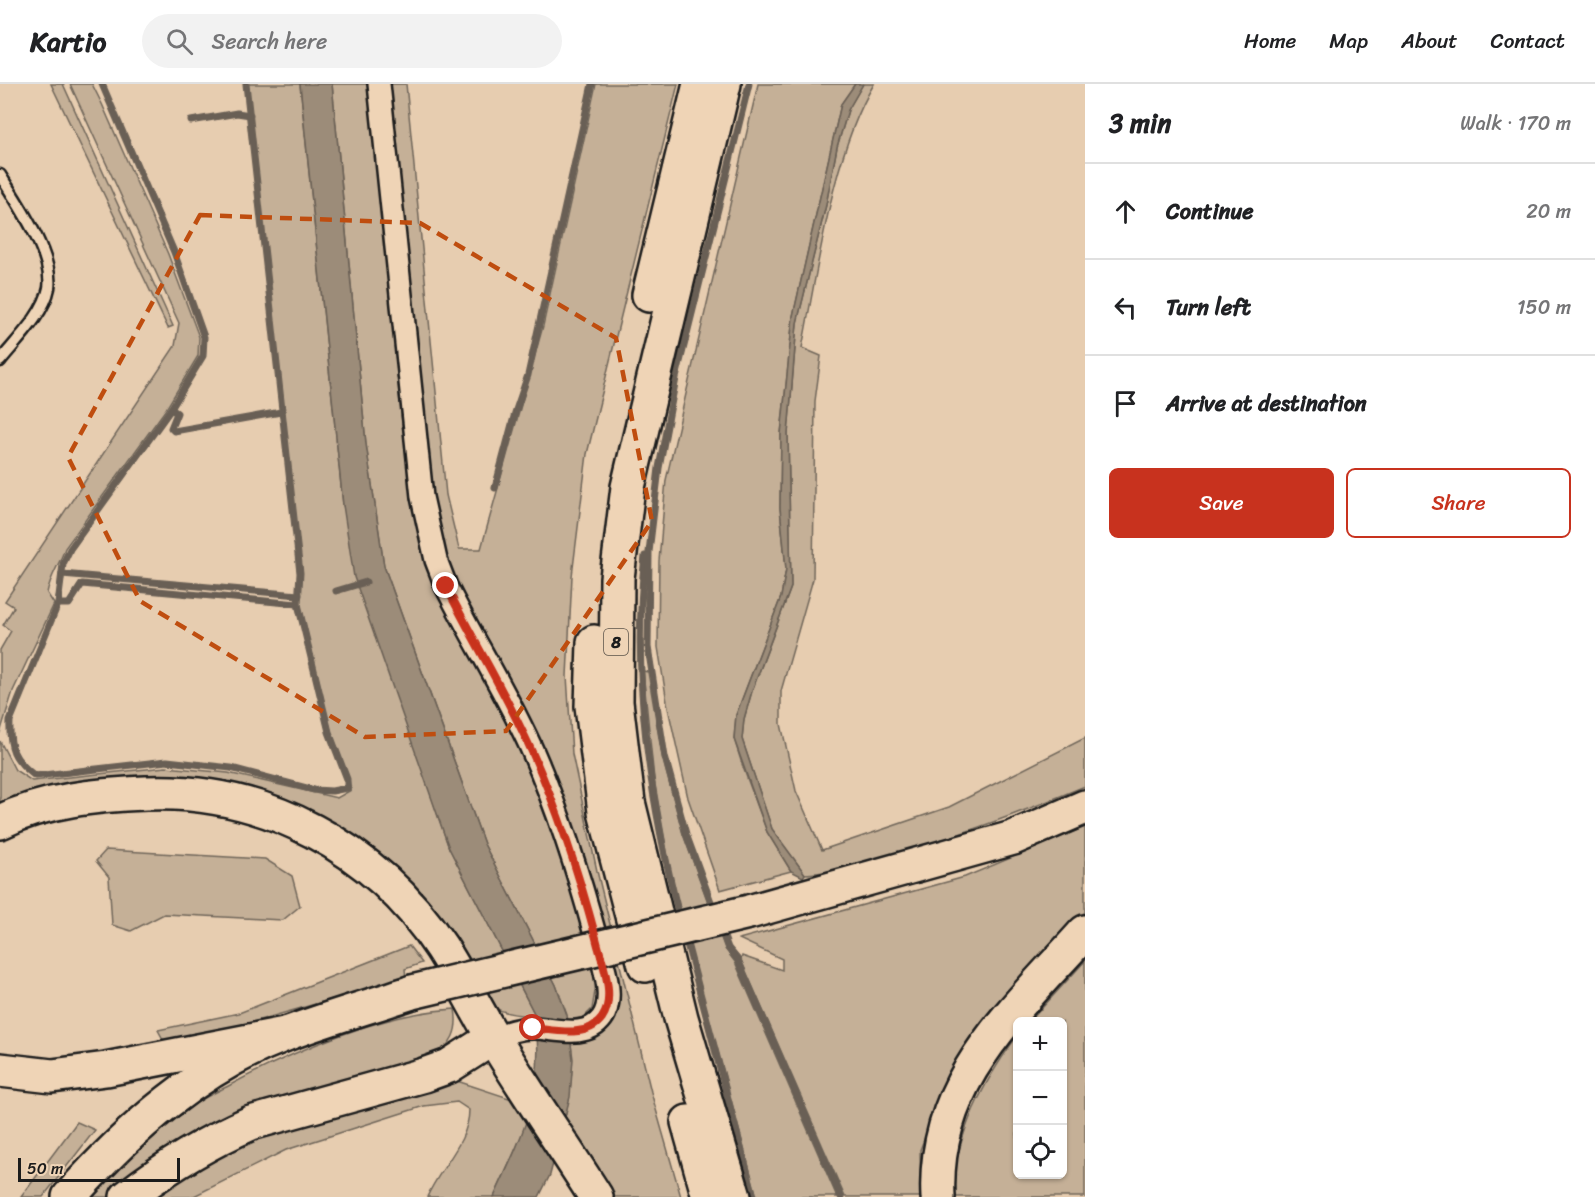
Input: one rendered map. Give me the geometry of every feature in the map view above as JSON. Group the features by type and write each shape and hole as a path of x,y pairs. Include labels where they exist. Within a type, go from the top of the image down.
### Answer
{"main road":[{"name":"8","path":"700,84 637,344 608,482 597,572 592,706 605,812 709,1197"},
{"name":"8","path":"724,84 628,487 617,578 616,702 628,802 681,1018 734,1197"},
{"path":"0,822 47,805 114,795 163,792 235,801 268,810 322,833 357,857 402,897 441,946 493,1038 596,1197"},
{"path":"0,1070 52,1076 106,1069 285,1034 412,992 749,912 1013,838 1085,807"},
{"path":"938,1197 937,1165 946,1122 964,1077 996,1031 1085,932"},
{"path":"69,1197 102,1160 150,1114 208,1073 285,1034"},
{"path":"127,1197 169,1165 231,1132 262,1120 424,1075 449,1066 493,1038"}],"street":[{"path":"379,84 422,497 436,560 446,586 499,686 544,780 581,882 607,980 606,1009 602,1018 594,1025 574,1032 533,1028 514,1030 493,1038"}],"lane":[{"path":"0,175 47,261 49,288 30,325 0,361"}],"highlighted area":[{"path":"200,215 420,223 616,338 652,521 506,731 365,737 140,601 68,457"}],"shaded area":[{"path":"51,84 63,84 173,326 168,328"},
{"path":"70,84 92,84 102,104 168,254 199,337 198,356 166,409 65,548 47,593 54,604 13,691 0,733 0,650 11,631 3,625 14,607 5,601 175,346 179,323"},
{"path":"248,84 300,84 343,505 412,739 449,848 535,1015 510,1013 486,1004 292,807 0,811 0,741 15,770 32,781 166,767 228,773 337,798 351,790 331,731 300,603 302,573"},
{"path":"300,84 332,84 366,444 384,566 484,844 556,985 567,1015 573,1059 570,1097 550,1175 539,1197 494,1197 515,1152 535,1088 538,1041 535,1015 449,848 354,577 343,505"},
{"path":"332,84 369,84 402,424 425,561 435,591 491,688 521,751 570,883 597,979 592,1009 584,1017 568,1020 556,985 484,844 384,566 366,444"},
{"path":"390,84 406,84 446,495 459,549 481,549 543,326 596,84 678,84 587,454 572,576 567,676 572,754 597,871 651,1092 681,1197 610,1197 564,1122 571,1083 571,1043 597,1035 612,1023 618,1005 617,978 511,692 450,569 434,516"},
{"path":"758,84 855,84 841,104 793,316 781,434 780,508 786,569 781,597 736,715 734,739 767,832 791,871 720,890 688,798 668,708 658,647 659,561 666,480"},
{"path":"855,84 863,84 848,110 837,147 826,205 797,323 788,434 791,587 752,691 744,719 742,739 772,829 805,874 803,877 791,871 767,832 734,739 736,715 781,597 786,569 780,508 781,434 793,316 841,104"},
{"path":"863,84 874,84 847,144 837,177 802,348 821,356 815,401 813,579 781,691 781,724 796,791 822,850 949,807 1085,738 1085,786 933,843 843,868 805,874 772,829 742,739 744,719 752,691 791,587 788,434 797,323 826,205 837,147 848,110"},
{"path":"643,671 648,672 662,756 683,834 725,949 735,962 837,1197 757,1197 672,880 654,779"},
{"path":"1085,827 1085,912 1022,974 952,1068 920,1150 921,1197 845,1197 741,960 742,956 782,970 782,959 739,939 965,877"},
{"path":"106,850 265,859 292,876 300,906 283,920 164,914 131,931 112,925 109,877 96,861"},
{"path":"409,946 422,963 405,969 406,978 249,1023 164,1041 158,1030 239,1013"},
{"path":"1085,961 1085,1197 953,1197 954,1175 965,1132 982,1091 1013,1042 1013,1179 1067,1179 1067,1017 1034,1017"},
{"path":"455,1009 456,1024 453,1037 445,1048 433,1057 112,1197 91,1197 126,1160 152,1137 178,1116 212,1094 284,1058 340,1035 398,1018"},
{"path":"457,1081 515,1100 527,1125 494,1197 427,1197 459,1144 468,1122 469,1110 457,1102 424,1106 286,1150 192,1197 151,1197 238,1144 380,1097"},
{"path":"77,1122 95,1130 43,1197 21,1197"}],"waterway":[{"path":"102,84 174,252 204,337 203,356 171,409 70,549 63,564 58,604 10,721 12,746 17,758 35,776 167,761 231,768 314,790 332,791 347,788 347,779 329,732 298,604 300,573 246,84"},
{"path":"495,488 515,413 528,375 592,84"},
{"path":"714,910 686,834 665,757 648,647 649,552 659,468 676,378 749,84"},
{"path":"191,121 237,113 250,115"},
{"path":"171,409 177,413 171,428 174,431 281,412"},
{"path":"645,556 640,648 646,739 660,830 680,919"},
{"path":"62,574 299,595"},
{"path":"336,591 366,582"},
{"path":"58,604 69,604 82,584 298,604"},
{"path":"721,929 728,948 738,960 841,1197"},
{"path":"685,936 754,1197"}],"route":[{"path":"446,586 532,751 548,789 581,882 607,980 606,1009 602,1018 594,1025 574,1032 533,1028"}]}
